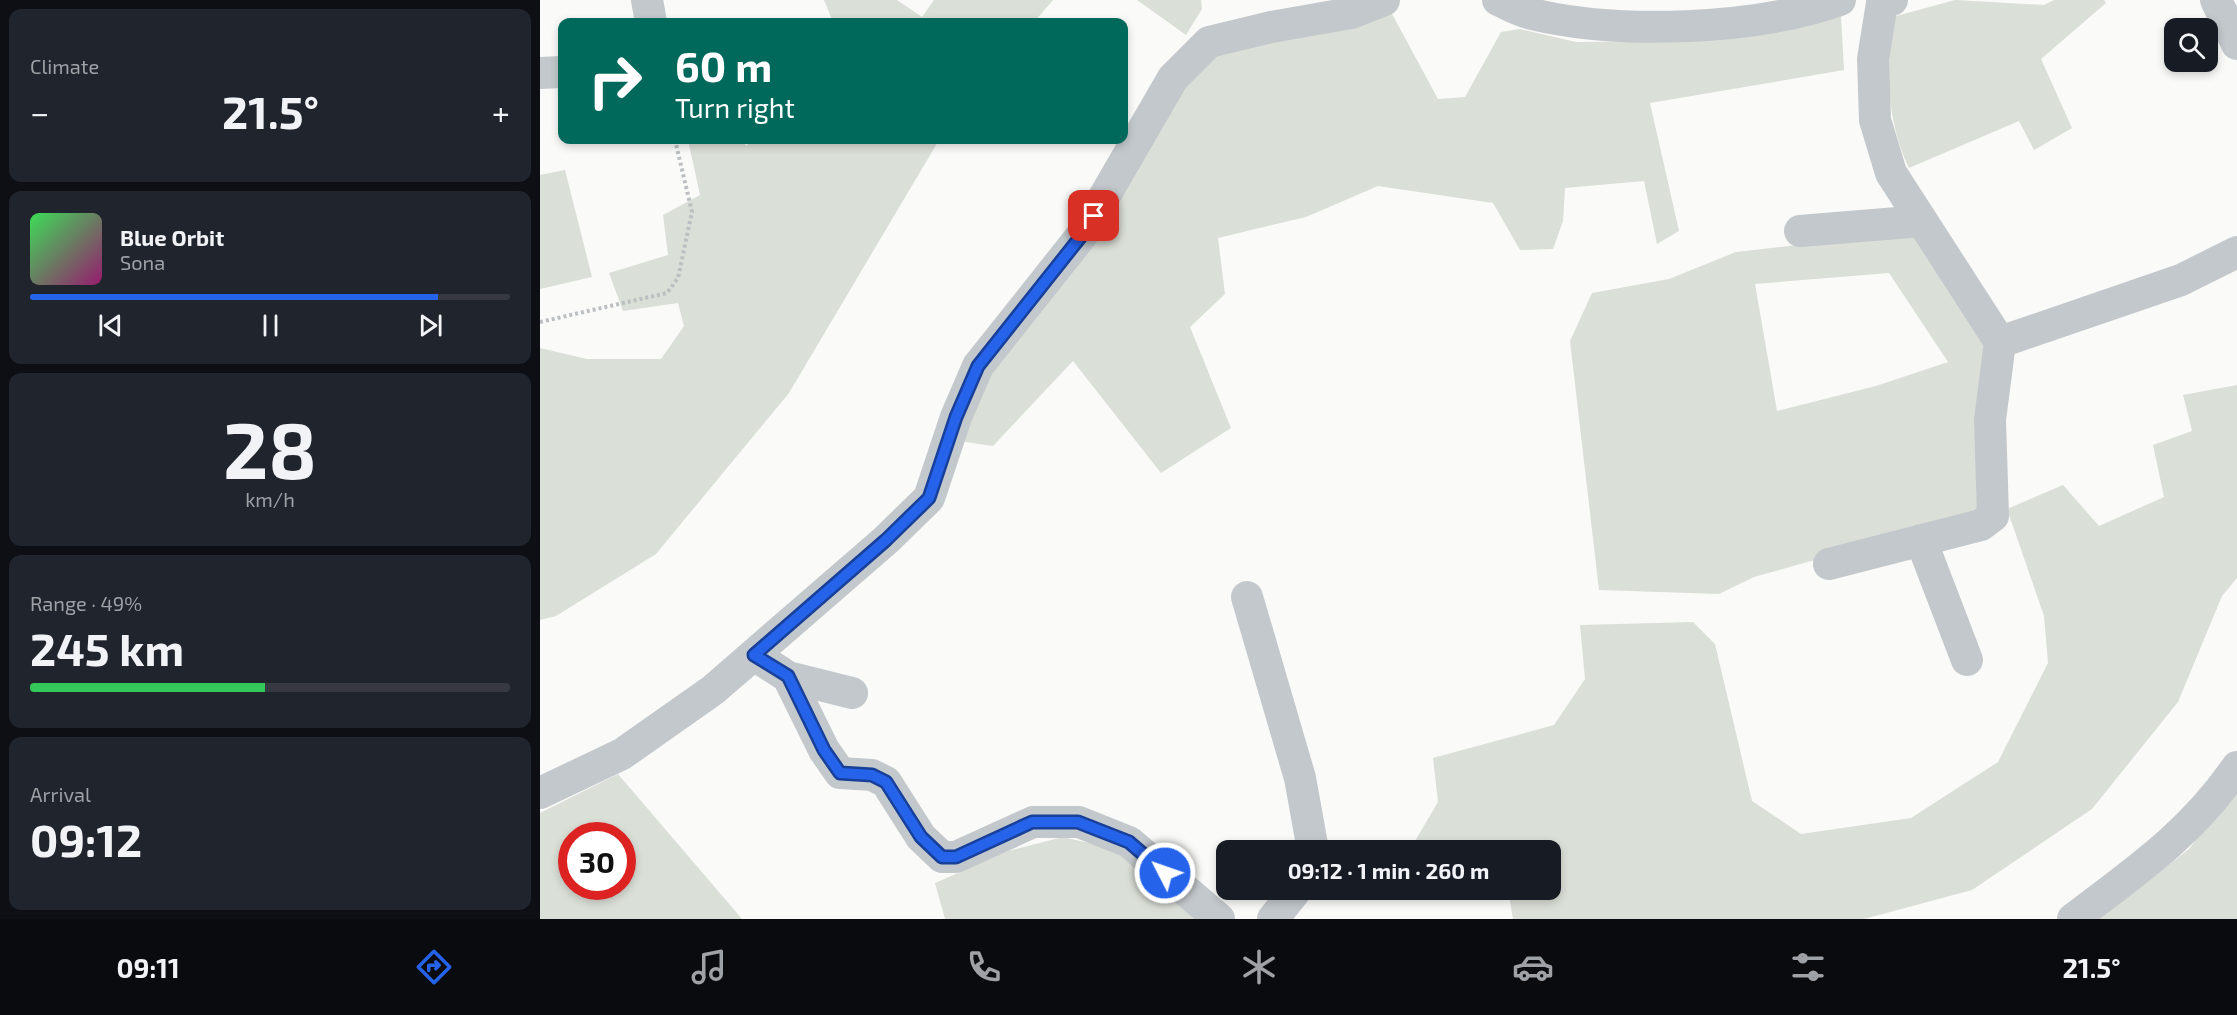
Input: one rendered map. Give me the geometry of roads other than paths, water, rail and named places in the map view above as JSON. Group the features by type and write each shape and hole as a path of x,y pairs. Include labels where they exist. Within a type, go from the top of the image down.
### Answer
{"street":[{"path":"647,0 650,18"},
{"path":"540,793 622,754 713,690 886,540 929,498 956,417 978,366 1082,235 1173,78 1209,42 1271,27 1351,13 1384,0"},
{"path":"1498,0 1531,14 1621,26 1741,23 1840,0"},
{"path":"2216,0 2237,44"},
{"path":"1829,564 1981,525 1993,516 1990,420 2000,342 1891,173 1875,120 1873,59 1884,1"},
{"path":"540,72 558,72"},
{"path":"1800,231 1922,221"},
{"path":"2000,342 2181,280 2237,252"},
{"path":"1921,540 1966,660"},
{"path":"1246,597 1300,778 1310,840"},
{"path":"754,655 788,676 852,693"},
{"path":"788,676 824,750 840,773 872,775 886,782 921,837 942,857 956,857 1032,822 1078,822 1129,842 1218,919"},
{"path":"2073,919 2180,837 2218,794 2237,767"},
{"path":"1273,919 1288,900"}]}
